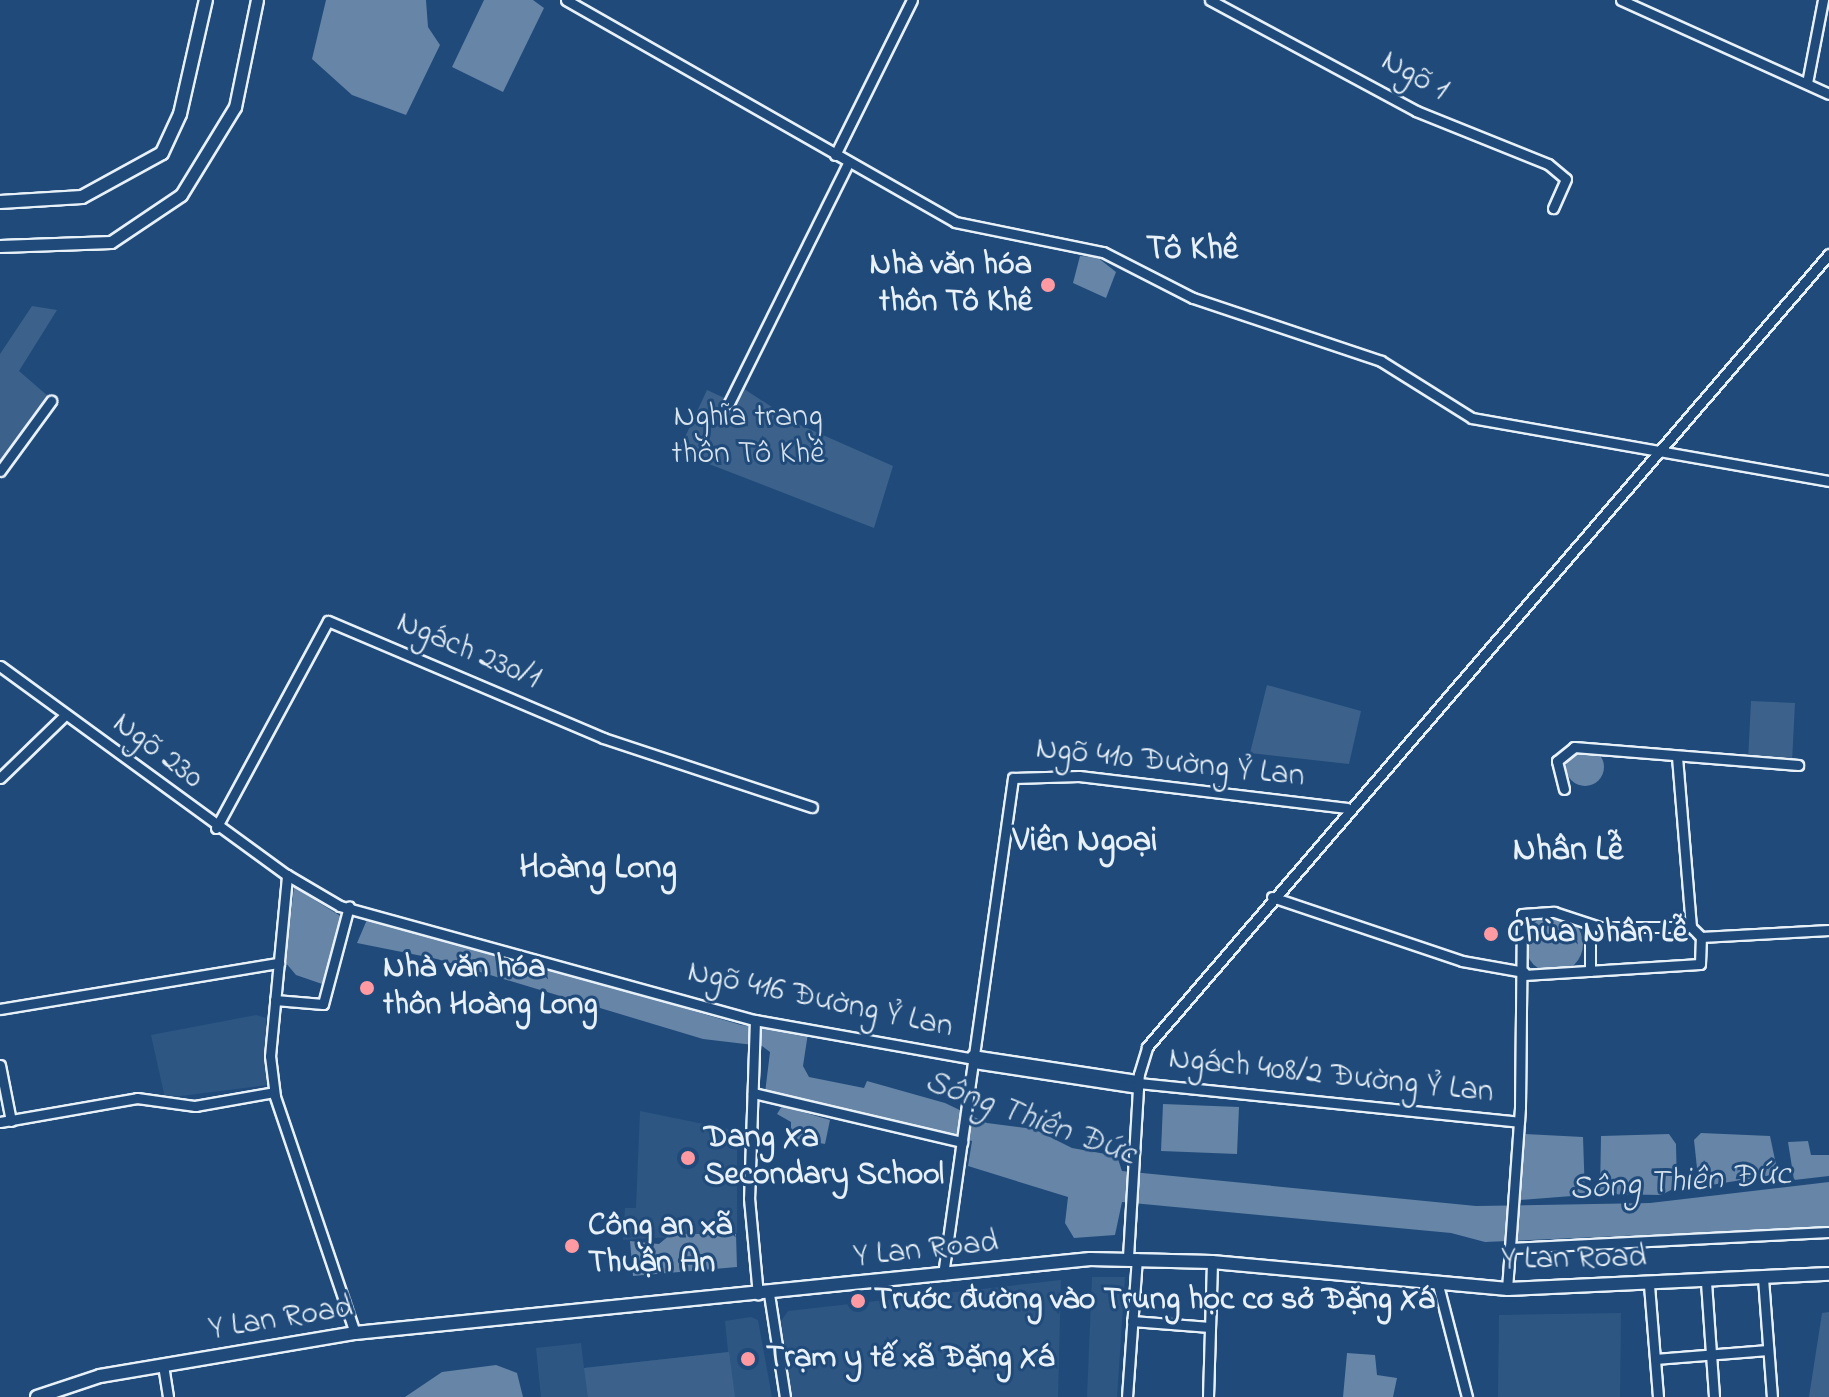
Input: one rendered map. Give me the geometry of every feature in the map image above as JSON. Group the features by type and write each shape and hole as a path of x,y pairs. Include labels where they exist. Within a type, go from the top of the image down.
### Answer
{"main road":[{"path":"0,202 82,197 162,153 180,114 206,0"},
{"name":"Y Lan Road","path":"37,1397 163,1365 355,1333 1132,1258 1212,1262 1507,1289 1649,1285 1829,1274"}],"street":[{"path":"0,246 111,242 181,195 235,107 257,0"},
{"path":"566,0 835,155 847,165 963,225 1097,250 1193,298 1340,343 1412,377 1472,418 1829,481"},
{"path":"835,155 912,0"},
{"name":"Ngõ 1","path":"1210,0 1416,111 1548,164 1566,179 1553,208"},
{"path":"1621,0 1829,94"},
{"path":"1807,83 1823,0"},
{"path":"729,403 847,165"},
{"path":"1127,1397 1132,1321 1130,1222 1138,1084 1152,1040 1347,808 1829,254"},
{"path":"0,471 51,401"},
{"name":"Ngách 230/1","path":"216,828 328,621 603,738 812,807"},
{"name":"Ngõ 230","path":"0,666 216,828 287,875"},
{"path":"0,778 65,715"},
{"path":"1564,789 1557,765 1569,748 1798,765"},
{"path":"1272,897 1462,961 1524,974 1700,964 1701,937 1691,927 1677,758"},
{"name":"Ngõ 410 Đường Ỷ Lan","path":"943,1275 1016,775 1092,777 1347,808"},
{"path":"287,875 275,1000 274,1092 355,1333"},
{"name":"Ngõ 416 Đường Ỷ Lan","path":"287,875 349,906 755,1020 1056,1072"},
{"path":"275,1000 323,1004 349,906"},
{"path":"1507,1289 1519,1122 1524,974 1522,914 1554,912 1590,925 1691,927"},
{"path":"1590,925 1590,971"},
{"path":"1701,937 1829,930"},
{"path":"0,1009 279,963"},
{"path":"755,1020 749,1198 763,1295 785,1397"},
{"path":"0,1065 11,1121"},
{"name":"Ngách 408/2 Đường Ỷ Lan","path":"1056,1072 1138,1084 1519,1122"},
{"path":"0,1122 137,1098 195,1106 274,1092"},
{"path":"753,1093 962,1142"},
{"path":"1510,1248 1829,1232"},
{"path":"1208,1397 1212,1262"},
{"path":"1763,1278 1772,1397"},
{"path":"1706,1282 1714,1397"},
{"path":"1438,1285 1467,1397"},
{"path":"1649,1285 1658,1397"},
{"path":"1132,1321 1210,1327"},
{"path":"1655,1359 1768,1350"},
{"path":"163,1365 168,1397"}],"shaded area":[{"path":"326,0 426,0 428,27 440,45 406,115 352,95 312,59"},
{"path":"484,0 533,0 544,8 503,92 452,67"},
{"path":"1080,256 1097,257 1116,272 1106,298 1073,283"},
{"path":"1585,748 1598,754 1604,767 1598,780 1585,786 1572,780 1566,767 1572,754"},
{"path":"294,887 342,917 325,985 296,975 285,962"},
{"path":"369,915 741,1025 808,1033 803,1066 809,1077 864,1088 867,1081 945,1103 987,1123 1034,1129 1072,1148 1117,1156 1122,1171 1476,1206 1650,1203 1829,1182 1829,1227 1485,1242 1451,1233 1122,1202 1115,1235 1074,1238 1065,1223 1068,1197 968,1166 972,1141 765,1093 770,1052 762,1046 703,1039 437,959 357,943"},
{"path":"1554,915 1575,923 1583,944 1575,965 1554,973 1533,965 1525,944 1533,923"},
{"path":"256,1015 266,1018 267,1085 165,1098 151,1035"},
{"path":"1163,1104 1239,1107 1237,1154 1161,1151"},
{"path":"782,1106 830,1120 825,1144 791,1138 791,1122 777,1114"},
{"name":"Dang Xa Secondary School","path":"640,1111 728,1129 737,1139 737,1233 623,1240 625,1208 636,1208"},
{"path":"1701,1133 1770,1136 1778,1174 1699,1187 1694,1140"},
{"path":"1525,1134 1583,1137 1585,1195 1520,1200"},
{"path":"1669,1134 1676,1144 1677,1187 1661,1195 1600,1194 1601,1136"},
{"path":"1808,1141 1811,1155 1829,1155 1829,1176 1794,1180 1788,1142"},
{"path":"671,1234 736,1234 737,1267 633,1276 630,1241 659,1244"},
{"path":"1092,1277 1125,1277 1117,1397 1087,1397"},
{"path":"1061,1280 1058,1397 792,1397 781,1321 788,1311"},
{"path":"1621,1313 1620,1397 1498,1397 1499,1315"},
{"path":"751,1317 758,1320 772,1397 541,1397 536,1348 581,1343 584,1368 728,1352 725,1321"},
{"path":"1347,1353 1375,1355 1377,1375 1397,1378 1393,1397 1343,1397"},
{"path":"496,1365 517,1373 523,1397 405,1397 442,1372"}],"green space":[{"path":"32,306 57,310 19,371 49,397 0,463 0,354"},
{"name":"Nghĩa trang thôn Tô Khê","path":"738,385 798,424 893,466 874,528 678,452 707,390 731,401"},
{"path":"1267,685 1361,711 1349,764 1250,753"},
{"path":"1751,701 1795,703 1792,762 1748,761"},
{"path":"1829,1312 1829,1397 1809,1397 1822,1313"},
{"path":"729,1352 735,1397 588,1397 584,1368"}],"place":[{"name":"Nhà văn hóa thôn Tô Khê","path":"1048,285"},
{"name":"Chùa Nhân Lễ","path":"1491,934"},
{"name":"Nhà văn hóa thôn Hoàng Long","path":"367,988"},
{"name":"Dang Xa Secondary School","path":"688,1158"},
{"name":"Công an xã Thuận An","path":"572,1246"},
{"name":"Trước đường vào Trung học cơ sở Đặng Xá","path":"858,1301"},
{"name":"Trạm y tế xã Đặng Xá","path":"748,1359"}],"district":[{"name":"Tô Khê","path":"1192,251"},
{"name":"Viên Ngoại","path":"1085,843"},
{"name":"Nhân Lễ","path":"1568,852"},
{"name":"Hoàng Long","path":"598,870"}],"water label":[{"name":"Sông Thiên Đức","path":"1030,1119"},
{"name":"Sông Thiên Đức","path":"1680,1183"}]}
